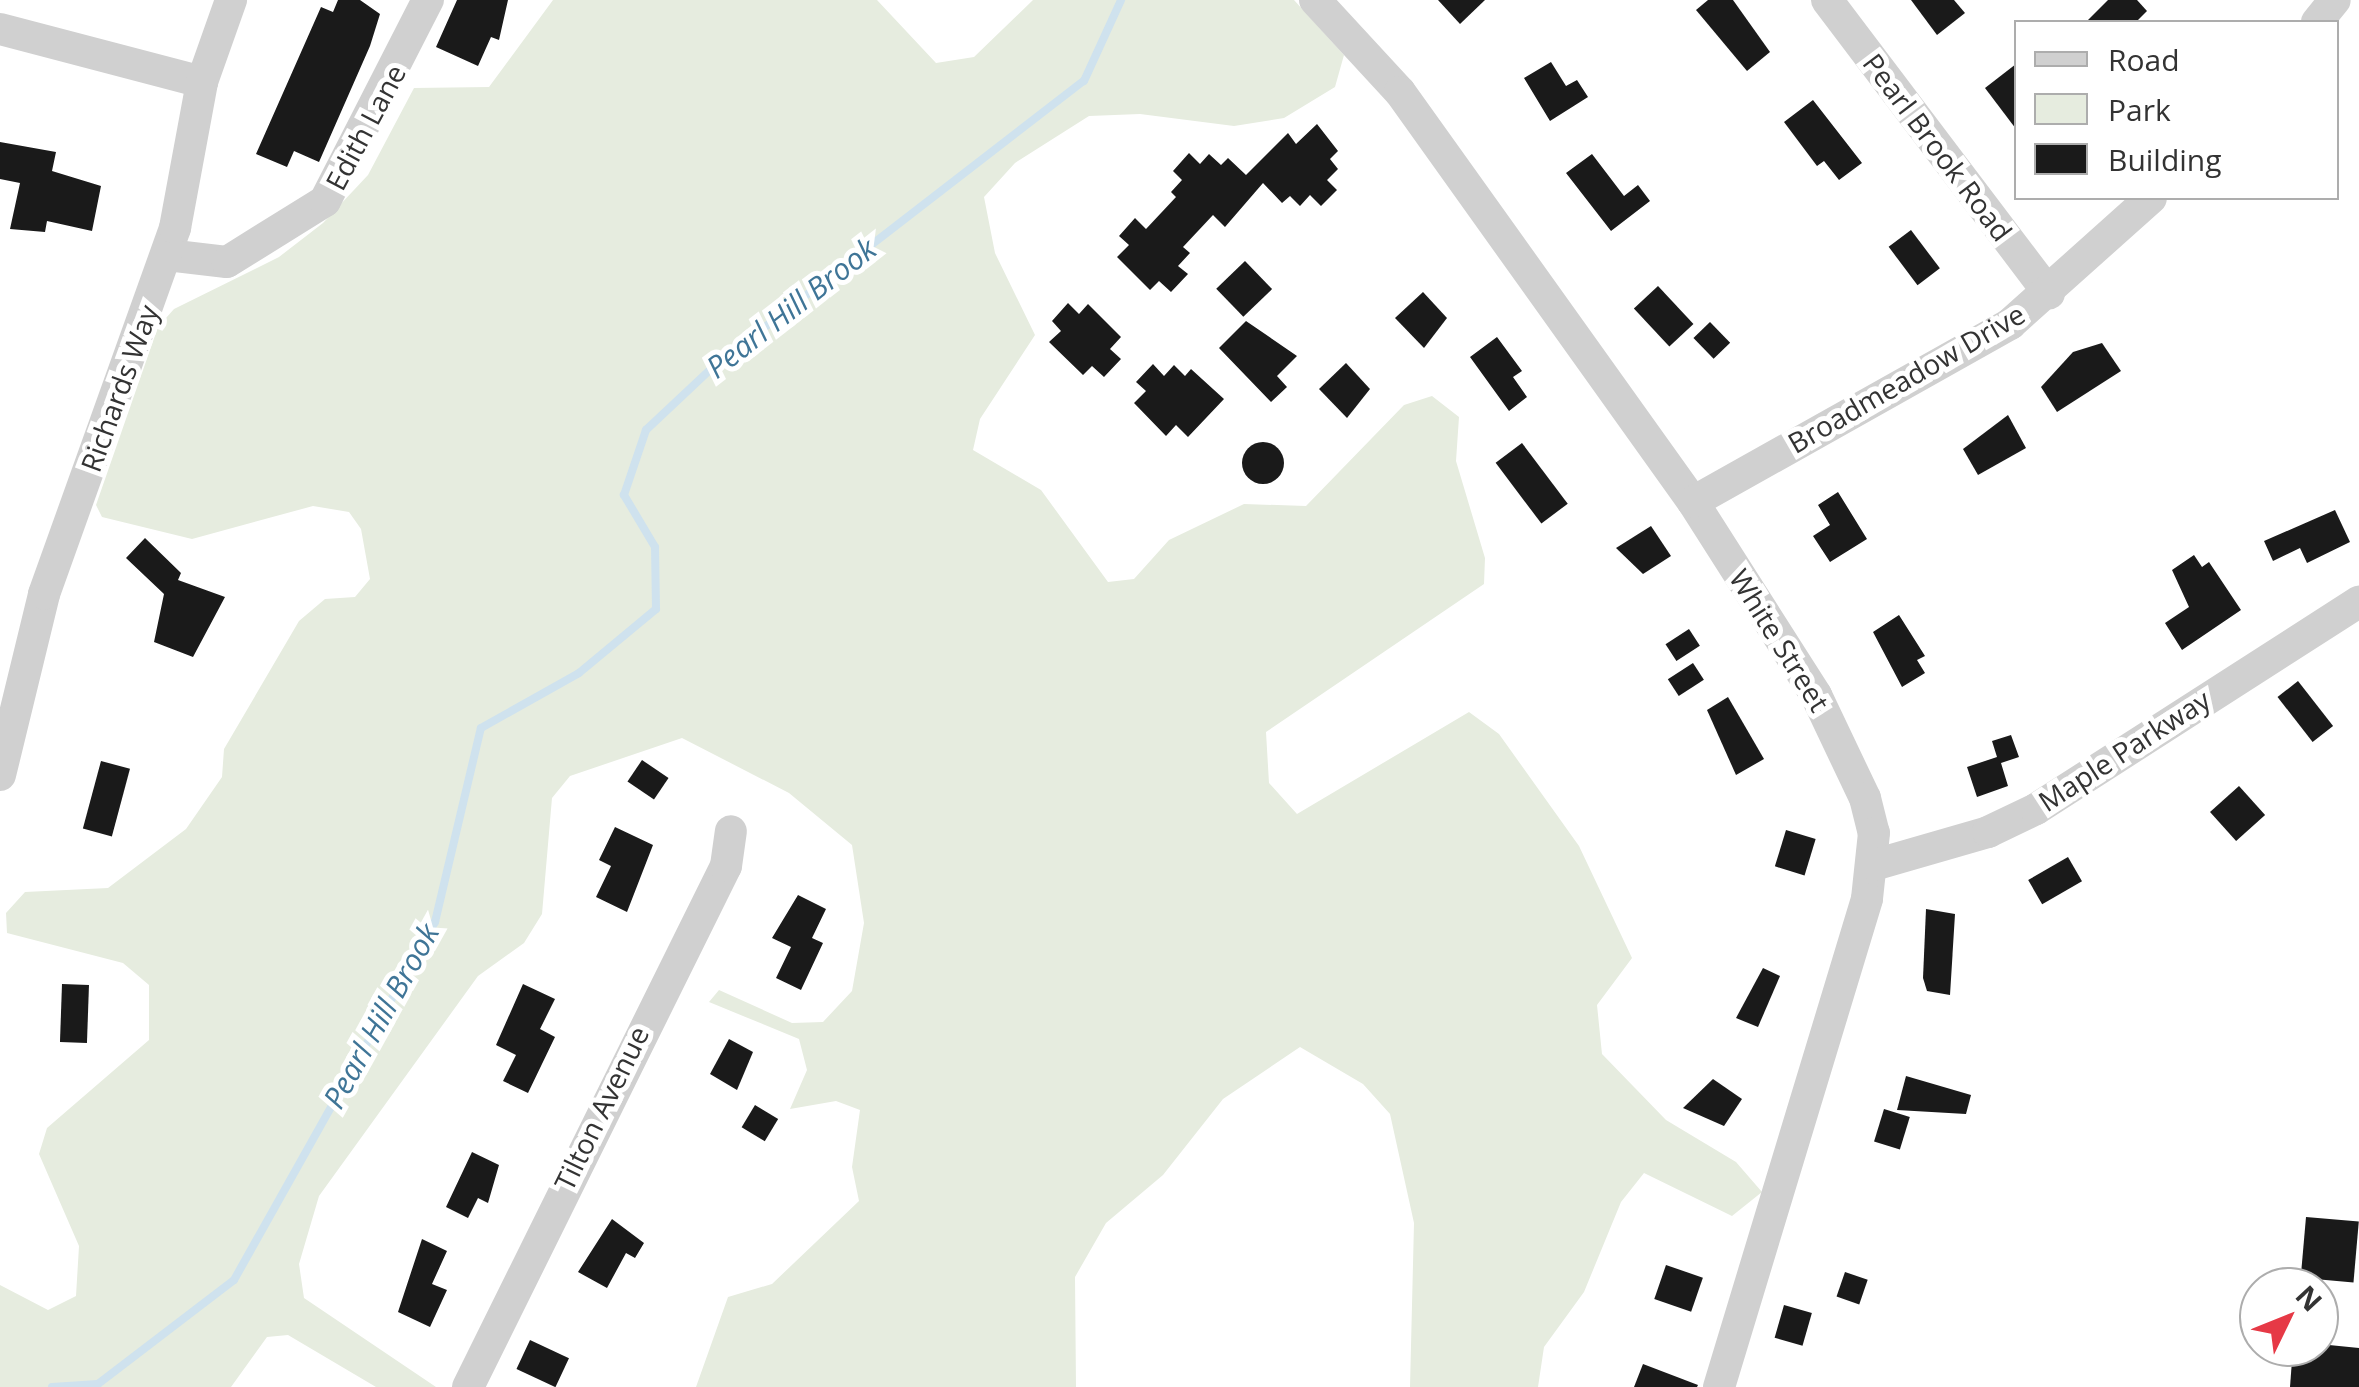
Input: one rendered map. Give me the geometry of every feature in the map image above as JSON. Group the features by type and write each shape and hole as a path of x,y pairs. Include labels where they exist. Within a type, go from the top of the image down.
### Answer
{"street":[{"name":"Richards Way","path":"0,775 44,594 166,255 202,82 230,0"},
{"name":"Edith Lane","path":"166,255 226,262 325,201 348,169 428,0"},
{"name":"White Street","path":"1315,0 1400,92 1693,502 1852,764 1874,833 1874,865 1719,1387"},
{"name":"Pearl Brook Road","path":"1827,0 2049,294"},
{"path":"2319,20 2335,0"},
{"path":"0,29 202,82"},
{"name":"Broadmeadow Drive","path":"1693,502 2049,294 2149,200"},
{"name":"Maple Parkway","path":"1874,865 1988,832 2036,809 2359,602"},
{"name":"Tilton Avenue","path":"468,1387 726,866 732,830"}],"green space":[{"path":"553,0 877,0 936,63 974,57 1033,0 1294,0 1344,55 1335,87 1284,118 1234,126 1140,114 1089,116 1015,163 984,197 995,253 1035,335 980,419 973,450 1041,490 1108,582 1134,579 1169,540 1244,504 1306,506 1404,405 1432,396 1459,417 1456,461 1485,558 1484,584 1266,732 1269,783 1297,814 1469,712 1499,734 1579,846 1632,958 1597,1005 1602,1054 1666,1120 1736,1162 1762,1192 1732,1216 1644,1173 1621,1202 1584,1292 1544,1347 1538,1387 1410,1387 1414,1223 1390,1114 1363,1084 1300,1047 1223,1099 1163,1175 1106,1223 1075,1277 1076,1387 696,1387 728,1297 772,1284 859,1201 852,1167 860,1110 836,1101 790,1109 807,1070 799,1039 709,1002 719,990 792,1023 823,1022 852,991 864,923 852,845 789,793 682,738 570,776 552,798 542,914 524,943 478,976 319,1196 299,1264 304,1298 436,1387 376,1387 288,1335 267,1337 231,1387 0,1387 0,1285 48,1310 76,1296 79,1246 39,1154 47,1128 149,1040 149,985 123,963 7,933 6,913 25,892 108,888 186,829 222,777 224,749 299,621 325,599 355,597 370,579 361,529 349,512 313,506 192,539 102,517 96,505 158,327 174,309 279,257 323,223 368,175 414,88 489,87"}],"building":[{"path":"338,0 360,0 380,14 319,162 294,151 287,167 256,154 321,7 333,12"},
{"path":"457,0 508,0 499,40 491,37 478,66 436,47"},
{"path":"1438,0 1485,0 1460,24"},
{"path":"1708,0 1733,0 1770,52 1747,71 1696,10"},
{"path":"1911,0 1954,0 1965,13 1937,35"},
{"path":"2108,0 2137,0 2147,11 2138,20 2088,20"},
{"path":"1551,62 1566,86 1577,80 1588,97 1550,121 1524,78"},
{"path":"2014,66 2014,126 1985,88"},
{"path":"1813,100 1862,163 1839,180 1824,161 1817,166 1784,122"},
{"path":"1317,124 1338,151 1330,159 1338,169 1327,180 1337,190 1321,206 1310,195 1300,206 1290,196 1282,203 1263,183 1225,227 1213,215 1183,247 1190,253 1178,266 1188,274 1171,292 1159,281 1150,290 1117,257 1129,245 1119,236 1135,218 1146,229 1176,197 1171,192 1182,180 1173,171 1189,153 1200,164 1209,154 1221,165 1228,158 1246,175 1288,133 1296,144"},
{"path":"0,142 56,152 52,171 101,186 92,231 47,221 45,232 10,229 20,183 0,179"},
{"path":"1592,154 1624,196 1638,185 1650,201 1611,231 1566,173"},
{"path":"1911,230 1940,268 1918,285 1889,247"},
{"path":"1245,261 1272,289 1243,317 1216,289"},
{"path":"1658,286 1693,324 1669,347 1634,309"},
{"path":"1423,292 1447,318 1424,348 1395,318"},
{"path":"1068,303 1079,314 1088,304 1121,337 1110,349 1121,359 1104,377 1092,366 1083,375 1049,342 1061,331 1052,321"},
{"path":"1246,321 1297,356 1277,376 1287,387 1271,402 1219,348"},
{"path":"1710,322 1730,343 1714,359 1693,338"},
{"path":"1497,337 1522,371 1513,377 1527,397 1509,411 1470,357"},
{"path":"2102,343 2121,371 2057,412 2041,387 2073,352"},
{"path":"1346,363 1370,389 1347,418 1319,389"},
{"path":"1153,364 1164,376 1174,365 1185,376 1191,369 1224,399 1188,437 1176,425 1166,436 1134,403 1146,391 1136,382"},
{"path":"2008,415 2026,448 1978,475 1963,449"},
{"path":"1263,442 1278,448 1284,463 1278,478 1263,484 1248,478 1242,463 1248,448"},
{"path":"1522,443 1568,504 1541,524 1496,463"},
{"path":"1838,492 1867,539 1830,562 1813,536 1830,525 1818,505"},
{"path":"2335,510 2350,542 2307,563 2300,548 2273,561 2264,541"},
{"path":"1651,526 1671,556 1643,574 1616,548"},
{"path":"145,538 181,573 178,580 225,597 193,657 154,642 164,594 126,558"},
{"path":"2194,555 2202,567 2209,562 2241,610 2182,650 2165,623 2189,607 2172,570"},
{"path":"1899,615 1925,656 1917,660 1925,673 1902,687 1873,632"},
{"path":"1689,629 1700,646 1676,661 1666,644"},
{"path":"1693,663 1704,680 1679,696 1668,679"},
{"path":"2298,681 2333,726 2313,742 2278,697"},
{"path":"1728,697 1764,759 1736,775 1707,710"},
{"path":"2011,735 2019,757 2001,763 2008,786 1977,797 1967,767 1997,757 1992,741"},
{"path":"642,760 669,778 654,799 627,782"},
{"path":"101,761 130,769 112,836 83,829"},
{"path":"2239,786 2265,815 2236,841 2210,812"},
{"path":"615,827 653,845 627,912 596,897 611,866 599,860"},
{"path":"1786,830 1816,839 1805,875 1775,866"},
{"path":"2068,857 2082,881 2042,904 2028,880"},
{"path":"798,895 826,909 812,938 823,943 801,990 776,978 791,947 772,938"},
{"path":"1926,909 1955,914 1950,995 1927,991 1923,978"},
{"path":"1763,968 1780,976 1758,1027 1736,1018"},
{"path":"62,984 89,985 87,1043 60,1042"},
{"path":"523,984 555,999 540,1029 555,1037 528,1093 503,1081 516,1055 496,1045"},
{"path":"729,1039 753,1052 737,1090 710,1074"},
{"path":"1906,1076 1971,1095 1966,1114 1897,1110"},
{"path":"1713,1079 1742,1099 1724,1126 1683,1108"},
{"path":"755,1105 778,1119 765,1141 742,1127"},
{"path":"1884,1109 1910,1117 1900,1149 1874,1142"},
{"path":"472,1152 499,1165 488,1203 478,1198 468,1218 446,1207"},
{"path":"2306,1217 2359,1222 2353,1282 2339,1281 2339,1267 2302,1267"},
{"path":"612,1219 644,1243 635,1258 626,1253 607,1288 578,1272"},
{"path":"422,1239 447,1251 432,1284 447,1290 430,1327 398,1312"},
{"path":"1666,1265 1703,1278 1691,1312 1654,1299"},
{"path":"1845,1272 1868,1280 1859,1304 1837,1297"},
{"path":"1784,1305 1812,1313 1803,1346 1775,1338"},
{"path":"530,1340 569,1358 556,1387 516,1369"},
{"path":"2339,1346 2359,1348 2359,1387 2290,1387 2292,1367 2339,1367"},
{"path":"1643,1364 1698,1385 1634,1387"}],"waterway":[{"name":"Pearl Hill Brook","path":"52,1387 98,1384 234,1280 435,922 481,728 579,673 656,609 655,547 624,495 646,430 712,368 1084,81 1121,0"}]}
